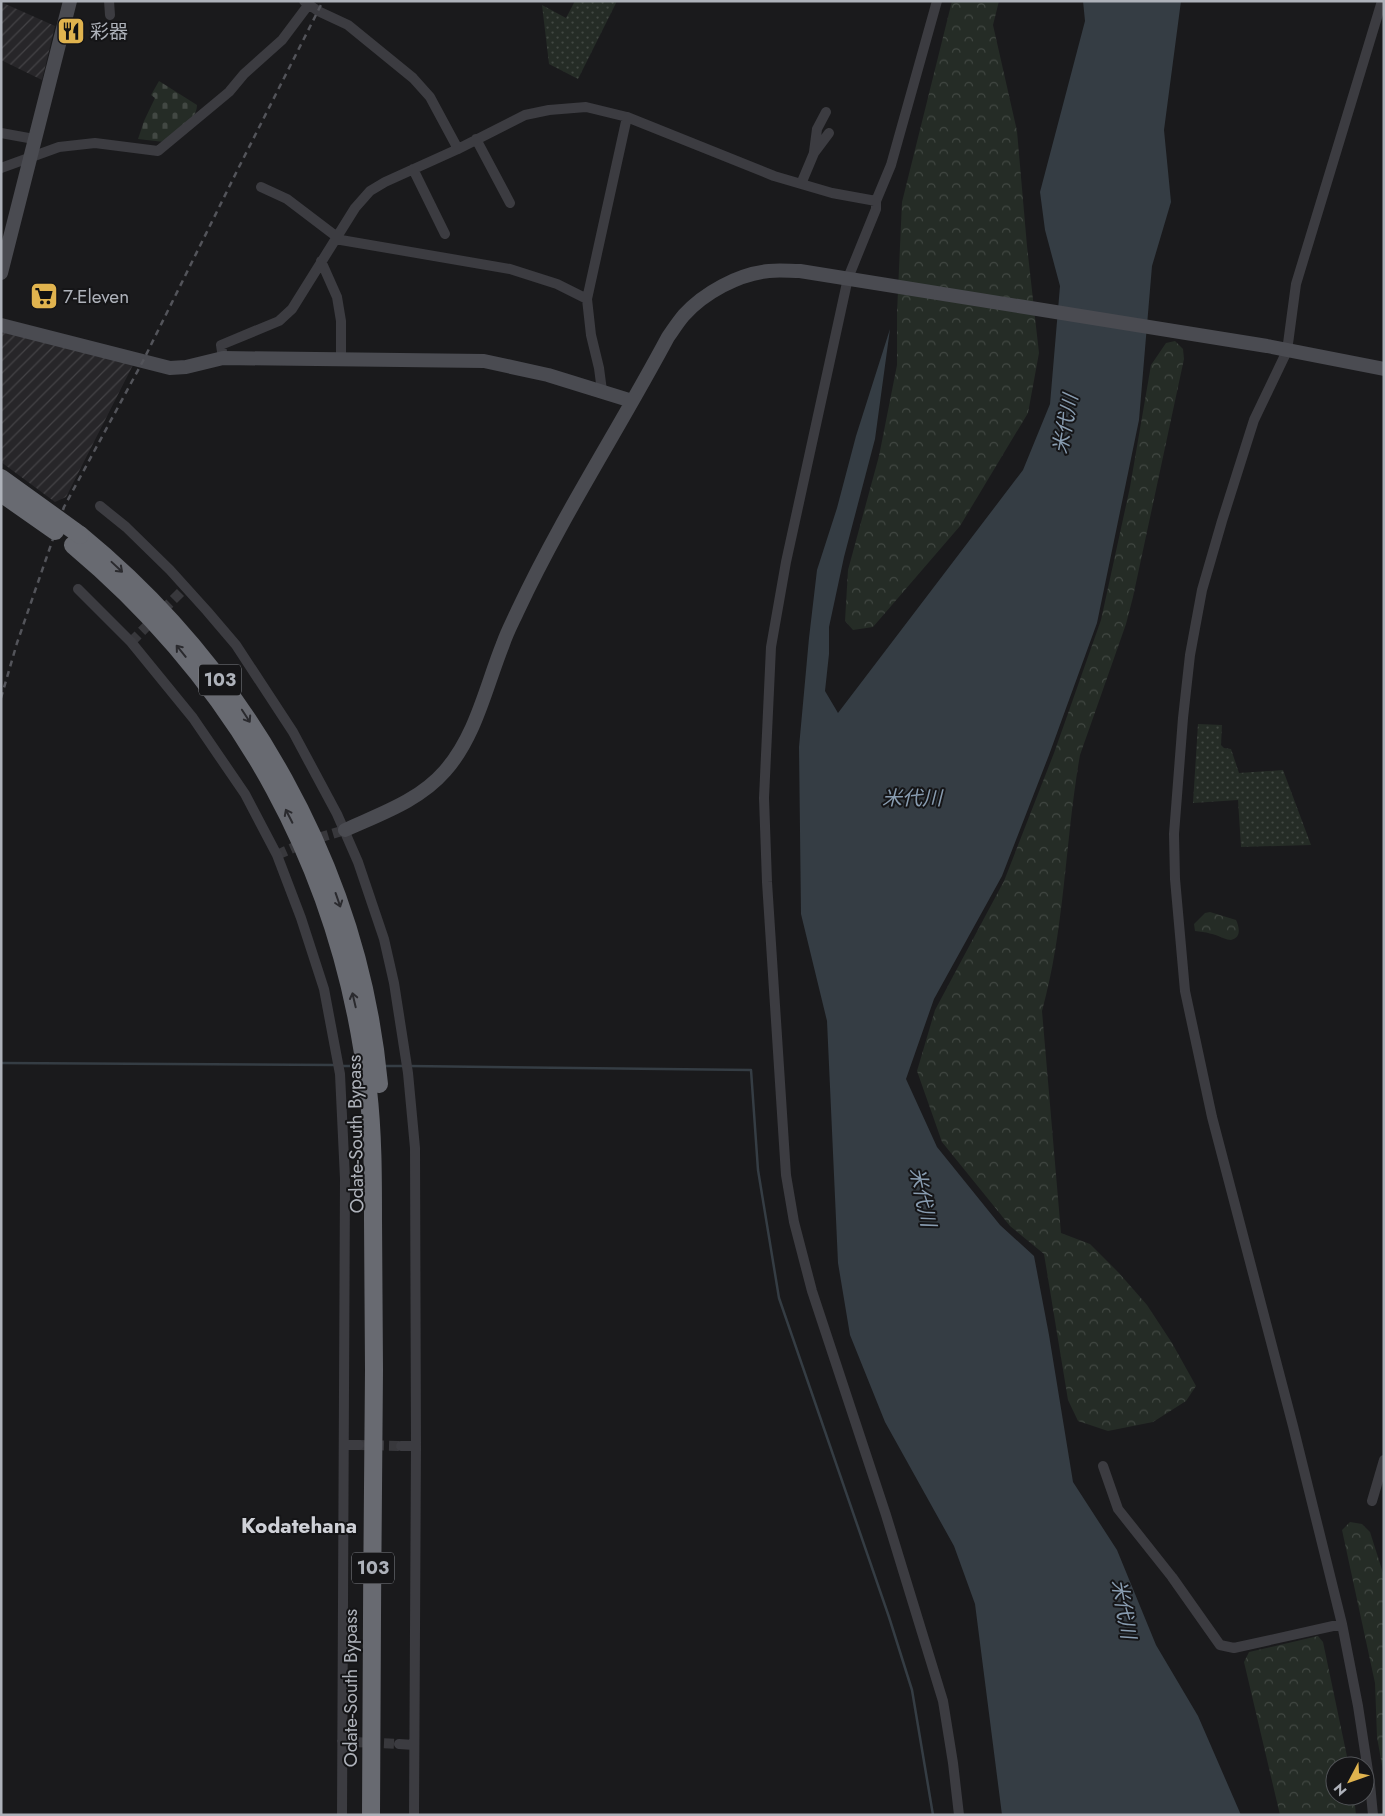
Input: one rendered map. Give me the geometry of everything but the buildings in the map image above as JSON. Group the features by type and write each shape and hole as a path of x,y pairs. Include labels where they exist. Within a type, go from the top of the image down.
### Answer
{"highway":[{"name":"Odate-South Bypass","path":"1,477 10,491 76,540 177,646 228,713 273,785 310,860 325,900 369,1047 380,1179 374,1321 371,1815"}],"street":[{"path":"1,274 70,1"},
{"path":"109,1 110,16"},
{"path":"937,1 891,165 876,201 876,209 854,279 786,562 771,647 764,798 767,882 786,1175 794,1222 812,1291 886,1515 943,1701 954,1763 959,1815"},
{"path":"1373,1815 1358,1706 1342,1624 1293,1426 1210,1107 1185,991 1175,879 1174,834 1190,655 1202,590 1254,420 1287,350 1296,284 1382,1"},
{"path":"1,168 59,147 95,144 158,151 230,92 244,74 282,40 307,3 318,11 348,25 413,78 430,97 458,149"},
{"path":"223,358 221,345 278,321 292,309 355,208 370,191 385,182 458,149 525,114 586,107 627,117 774,176 832,193 876,201"},
{"path":"814,153 818,129 826,112"},
{"path":"602,391 600,368 590,335 587,299 627,117"},
{"path":"1,133 34,140"},
{"path":"800,184 814,153 829,133"},
{"path":"476,139 510,203"},
{"path":"413,169 444,234"},
{"path":"261,186 287,199 336,238 510,269 557,284 587,299"},
{"path":"321,261 337,297 341,320 341,359"},
{"path":"345,830 407,802 445,772 477,716 503,644 570,508 668,337 684,315 704,296 722,286 748,275 767,271 800,272 854,279 1268,346 1384,369"},
{"path":"1,325 170,368 186,367 223,358 484,361 548,374 632,401"},
{"path":"100,506 126,527 170,570 236,645 293,732 345,830 372,900 384,939 394,983 408,1072 415,1148 414,1815"},
{"path":"78,589 131,642 193,718 245,794 277,855 301,918 324,989 338,1066 345,1179 342,1815"},
{"path":"344,1445 359,1445"},
{"path":"401,1446 416,1446"},
{"path":"1372,1501 1384,1460"},
{"path":"1103,1466 1118,1509 1172,1577 1220,1645 1234,1648 1342,1624"},
{"path":"342,1742 354,1742"},
{"path":"399,1744 414,1745"}],"shaded area":[{"path":"1,2 55,26 42,80 1,60"},
{"path":"1,332 134,363 66,497 55,502 1,462"}],"green space":[{"path":"575,1 617,1 578,79 549,64 542,5 566,18"},
{"path":"952,1 999,1 993,25 1017,131 1039,353 1028,413 960,526 873,627 853,630 845,621 848,570 879,456 897,365 897,313 902,202"},
{"path":"159,81 197,105 196,111 185,126 164,142 138,139 155,98 151,95"},
{"path":"1175,341 1183,349 1184,359 1133,597 1126,624 1080,755 1056,948 1042,1011 1061,1233 1090,1244 1119,1273 1147,1305 1172,1343 1196,1386 1186,1401 1153,1422 1108,1431 1078,1421 1068,1400 1044,1254 1010,1226 942,1142 917,1071 935,1010 1004,881 1054,753 1101,620 1130,487 1151,365 1166,343"},
{"path":"1198,724 1222,725 1221,745 1224,748 1231,749 1239,773 1283,770 1311,845 1241,847 1238,800 1193,803"},
{"path":"1210,912 1236,920 1239,928 1237,937 1230,940 1210,933 1195,931 1194,924 1205,913"},
{"path":"1350,1522 1362,1524 1370,1532 1384,1576 1384,1777 1377,1737 1375,1683 1342,1530"},
{"path":"1318,1636 1323,1642 1347,1756 1325,1756 1325,1806 1355,1806 1356,1815 1280,1815 1244,1662 1249,1652"}],"water":[{"name":"米代川","path":"1083,1 1181,1 1164,130 1171,202 1152,266 1139,420 1097,623 1002,876 934,999 906,1079 937,1147 1000,1225 1034,1256 1073,1482 1117,1550 1156,1645 1198,1716 1241,1815 1002,1815 975,1604 954,1546 885,1422 850,1335 838,1263 827,1021 801,914 799,747 809,638 817,570 837,508 856,436 890,329 875,439 844,557 829,627 829,654 825,691 838,713 1023,470 1050,404 1060,286 1045,230 1040,192 1085,21"}],"waterway":[{"path":"1,1063 335,1065"},
{"path":"340,1066 357,1066"},
{"path":"383,1066 405,1066"},
{"path":"410,1066 751,1070 758,1170 779,1298 889,1617 912,1690 933,1815"}],"tunnel":[{"path":"131,642 185,588"},
{"path":"277,855 308,841 345,830"},
{"path":"359,1445 401,1446"},
{"path":"354,1742 399,1744"}],"railway":[{"path":"1,698 17,643 64,507 143,361 323,1"}],"place":[{"name":"彩器","path":"71,31"},
{"name":"7-Eleven","path":"44,296"}],"district":[{"name":"Kodatehana","path":"299,1526"}]}
